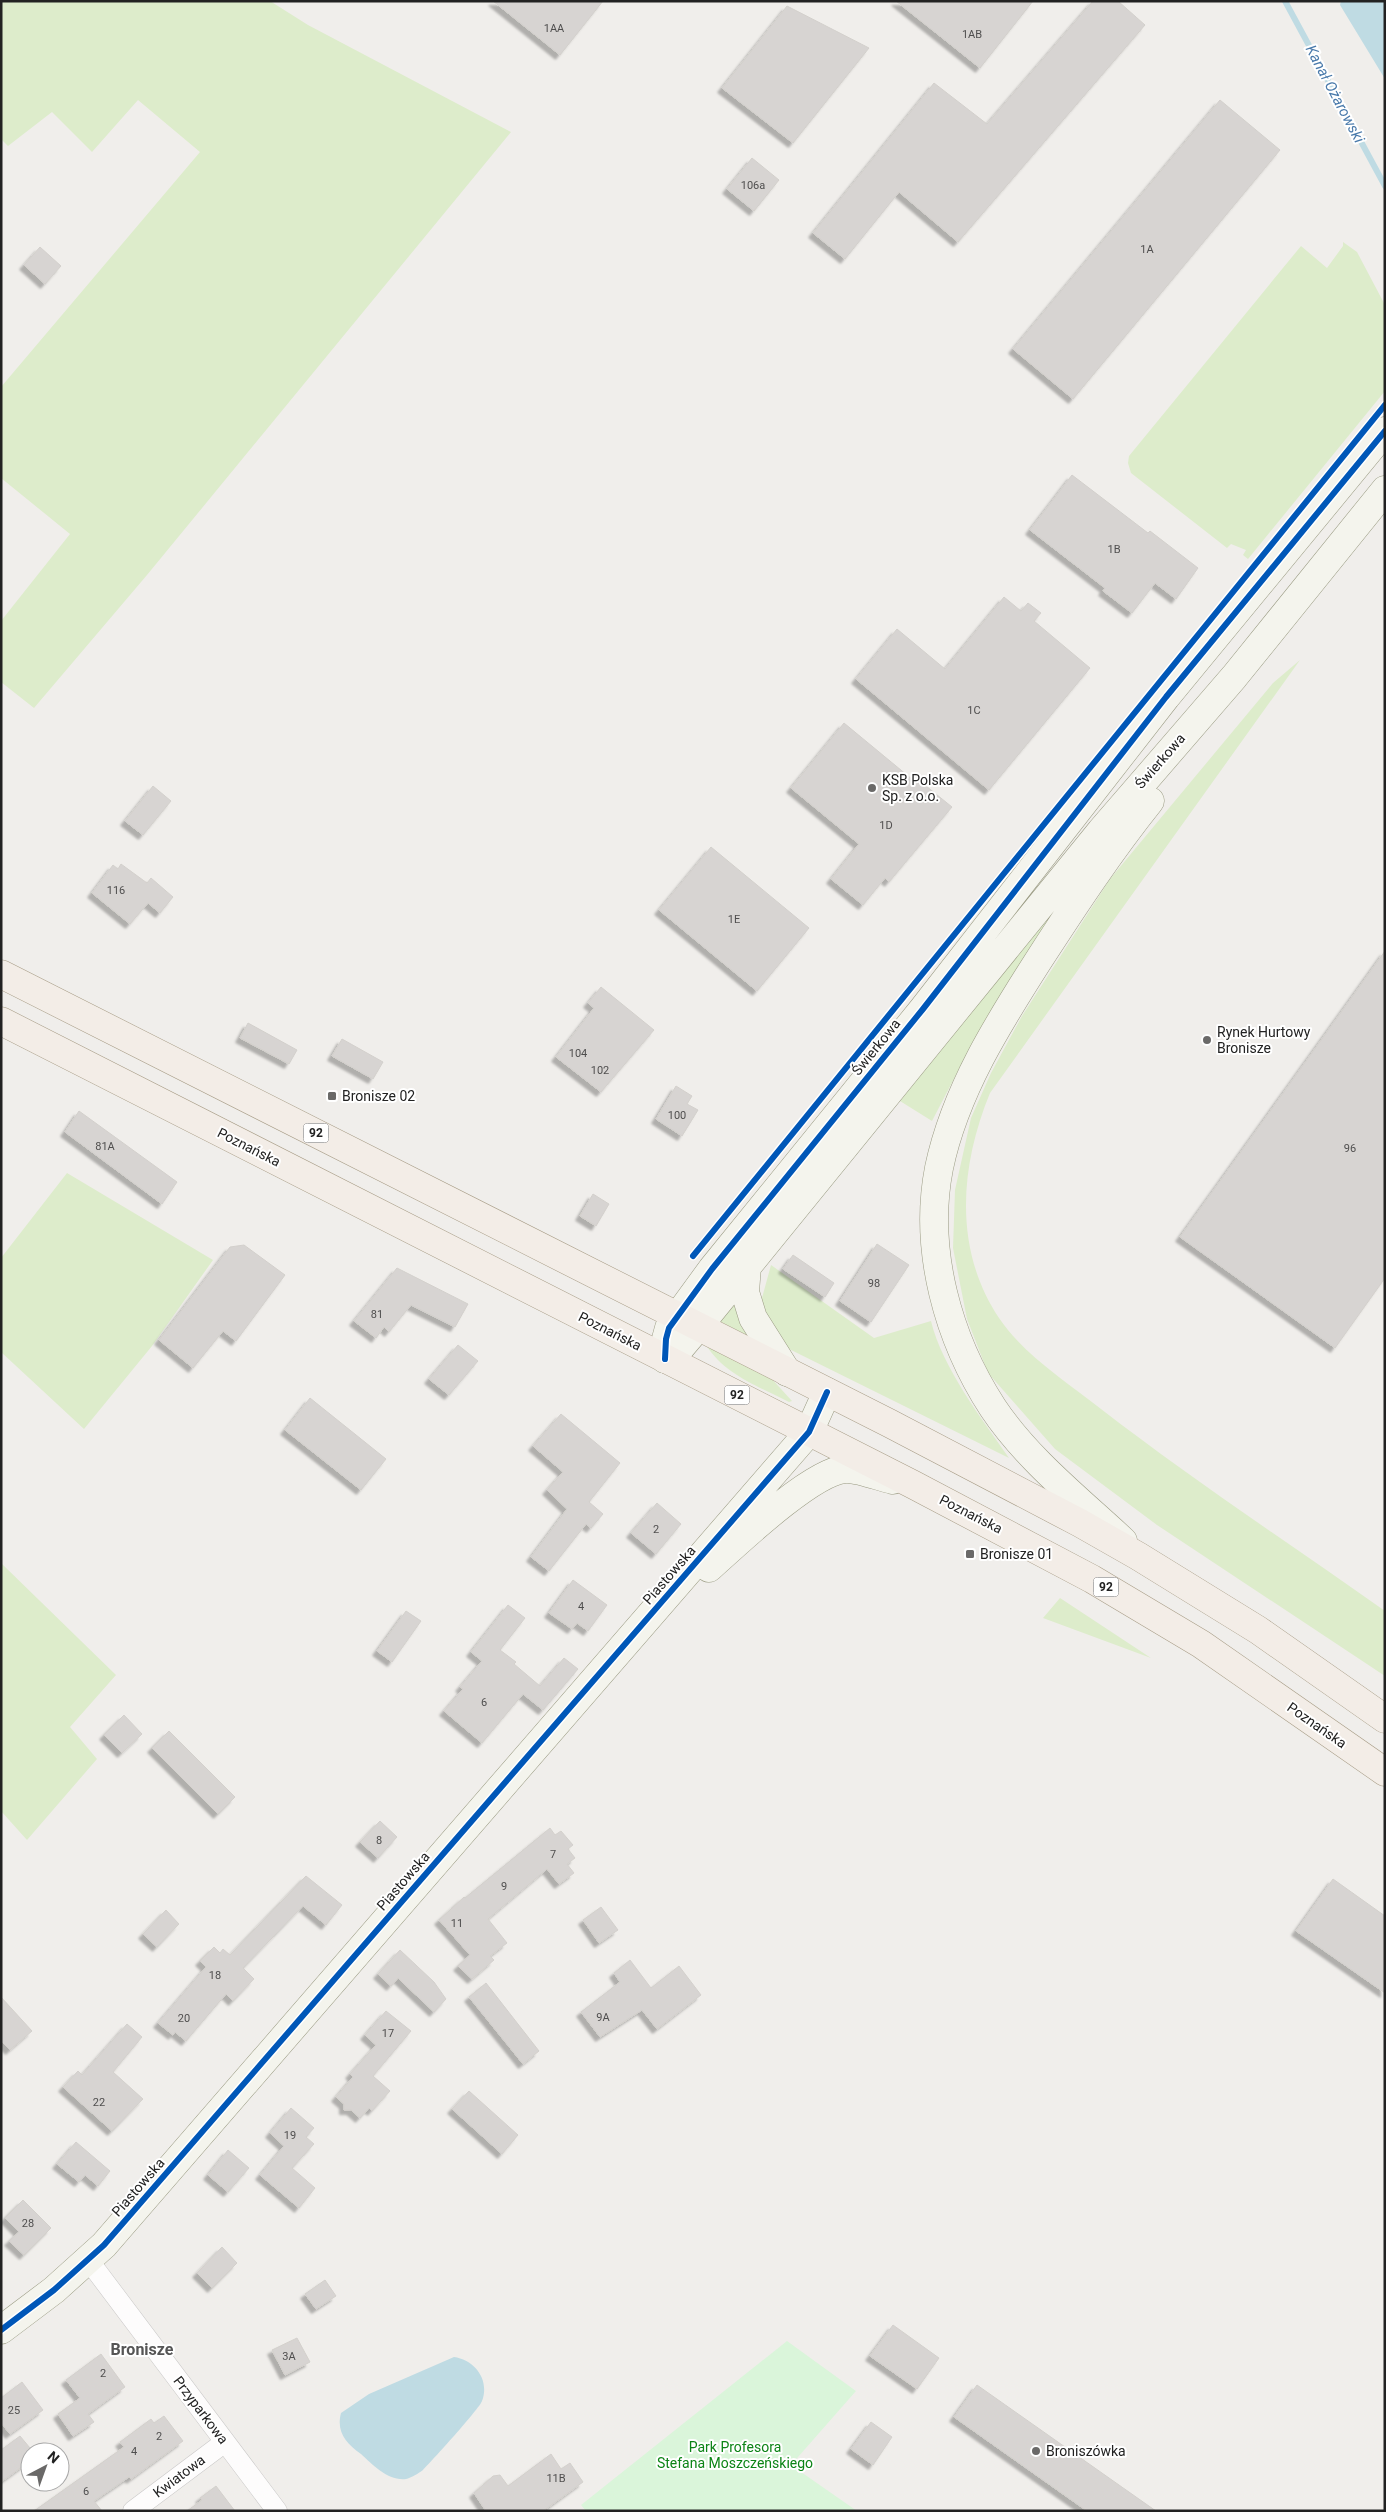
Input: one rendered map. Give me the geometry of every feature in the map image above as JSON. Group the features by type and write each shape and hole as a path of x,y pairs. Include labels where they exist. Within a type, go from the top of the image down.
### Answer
{"main road":[{"name":"92","path":"1,974 906,1432 1138,1556 1258,1630 1385,1718"},
{"name":"Poznańska","path":"1,1022 912,1484 1092,1579 1200,1644 1385,1772"}],"street":[{"name":"Świerkowa","path":"687,1321 712,1269 923,1009 1166,697 1385,431"},
{"name":"Świerkowa","path":"665,1359 666,1339 747,1266 1101,831 1234,676 1385,490"},
{"path":"1138,1556 1018,1441 993,1408 972,1371 953,1332 942,1289 936,1247 935,1206 939,1168 950,1129 964,1093 1005,1012 1117,843 1200,734 1234,676"},
{"path":"747,1266 745,1292 753,1318 787,1372"},
{"name":"Piastowska","path":"1,2330 89,2261 809,1432 827,1392"},
{"path":"628,1641 790,1499 825,1474 846,1469 912,1484"},
{"name":"Przyparkowa","path":"89,2261 277,2511"},
{"name":"Kwiatowa","path":"134,2511 225,2442"}],"green space":[{"path":"1,1 270,1 308,25 511,132 147,575 34,708 1,682 1,621 70,534 1,478 1,387 200,152 138,100 92,152 52,112 8,146 1,139"},
{"path":"1343,242 1357,252 1385,305 1385,391 1248,559 1243,555 1246,550 1231,544 1227,548 1131,473 1128,463 1129,456 1301,246 1327,268 1343,246"},
{"path":"1300,660 990,1093 972,1149 966,1207 968,1236 974,1264 984,1292 999,1318 1033,1356 1171,1461 1385,1611 1385,1676 1157,1525 1055,1449 988,1373 967,1319 953,1248 955,1190 971,1118 991,1073 1022,1016 1110,879 1273,683"},
{"path":"1077,878 971,1046 932,1121 900,1101"},
{"path":"67,1173 213,1260 152,1346 84,1429 1,1352 1,1258"},
{"path":"771,1265 874,1338 931,1321 936,1338 953,1374 975,1410 1009,1458 781,1345 759,1309"},
{"path":"735,1297 747,1335 717,1320"},
{"path":"706,1345 771,1378 792,1401 789,1402 732,1372"},
{"path":"1,1563 116,1675 70,1727 97,1759 27,1840 1,1811"},
{"path":"1060,1598 1151,1658 1043,1618"},
{"name":"Park Profesora Stefana Moszczeńskiego","path":"787,2341 856,2391 791,2465 857,2511 586,2511 581,2505"}],"water":[{"path":"1341,1 1385,1 1385,79 1340,5"},
{"path":"454,2357 468,2362 479,2372 484,2386 482,2401 465,2424 423,2470 413,2477 406,2479 387,2475 351,2446 341,2431 341,2413 369,2394"}],"building":[{"path":"493,1 603,1 560,55"},
{"path":"896,1 1033,1 980,68"},
{"path":"1093,1 1118,1 1145,25 958,242 899,192 845,259 813,233 934,83 987,124"},
{"path":"787,6 869,48 793,143 722,88"},
{"path":"1220,100 1280,150 1073,399 1013,349"},
{"path":"752,158 779,180 754,211 727,189"},
{"path":"40,247 61,266 45,284 24,265"},
{"path":"1072,475 1148,533 1150,531 1198,568 1176,599 1155,583 1132,613 1103,591 1105,588 1030,530"},
{"path":"1004,597 1021,611 1028,603 1041,613 1034,621 1090,668 989,790 856,679 897,629 945,669"},
{"path":"844,723 913,780 915,777 952,807 889,882 885,878 863,905 831,879 859,844 791,788"},
{"path":"153,786 171,801 143,835 125,821"},
{"path":"711,847 809,928 757,991 659,910"},
{"path":"121,864 147,883 151,878 173,897 160,913 148,903 130,924 92,893 113,865 118,869"},
{"path":"1385,951 1385,1278 1335,1348 1180,1237"},
{"path":"601,987 654,1030 601,1092 556,1057 594,1008 588,1003"},
{"path":"248,1023 297,1050 289,1064 240,1038"},
{"path":"342,1039 383,1062 373,1079 332,1056"},
{"path":"676,1086 692,1096 687,1104 698,1110 682,1136 656,1119"},
{"path":"79,1111 177,1182 162,1204 65,1132"},
{"path":"593,1194 609,1204 596,1226 580,1216"},
{"path":"877,1244 909,1265 871,1322 840,1301"},
{"path":"244,1245 285,1275 236,1341 223,1331 193,1368 159,1340 230,1247"},
{"path":"793,1255 834,1283 825,1297 783,1269"},
{"path":"397,1268 468,1304 455,1327 411,1305 389,1332 384,1327 376,1338 354,1321"},
{"path":"458,1345 478,1361 449,1395 429,1379"},
{"path":"310,1398 386,1459 361,1490 285,1430"},
{"path":"561,1414 620,1463 589,1502 603,1514 591,1528 586,1524 549,1571 531,1557 567,1509 547,1490 563,1472 533,1446"},
{"path":"657,1503 681,1524 656,1554 631,1533"},
{"path":"573,1580 607,1605 588,1631 577,1623 572,1629 549,1613"},
{"path":"508,1605 525,1618 500,1650 516,1662 514,1664 540,1686 564,1658 578,1669 543,1710 523,1694 482,1743 444,1711 463,1689 460,1687 482,1661 471,1652"},
{"path":"406,1611 421,1621 392,1662 377,1651"},
{"path":"124,1715 142,1734 122,1753 104,1735"},
{"path":"169,1731 235,1797 218,1814 152,1748"},
{"path":"380,1821 397,1837 378,1858 360,1842"},
{"path":"550,1828 555,1835 561,1831 573,1845 568,1849 575,1858 567,1864 574,1873 559,1884 547,1869 488,1919 507,1943 490,1956 494,1960 472,1979 458,1966 470,1955 439,1920 464,1897"},
{"path":"306,1876 342,1905 326,1925 303,1906 243,1968 254,1979 233,2001 226,1994 186,2041 175,2032 173,2035 158,2023 206,1967 200,1961 214,1947 220,1953 223,1949 230,1955"},
{"path":"1333,1879 1385,1916 1385,1993 1296,1931"},
{"path":"601,1907 618,1930 599,1943 583,1920"},
{"path":"166,1910 179,1924 157,1947 143,1934"},
{"path":"400,1950 434,1982 446,1999 434,2012 398,1978 391,1986 378,1974"},
{"path":"630,1960 651,1988 679,1966 701,1995 657,2029 642,2010 600,2037 581,2012 620,1982 614,1973"},
{"path":"486,1983 539,2051 523,2064 469,1997"},
{"path":"1,1997 32,2031 10,2050 1,2041"},
{"path":"386,2011 411,2031 373,2076 390,2091 372,2111 369,2108 360,2118 351,2110 344,2110 344,2104 336,2097 353,2077 350,2074 376,2045 365,2035"},
{"path":"127,2024 142,2037 113,2072 143,2099 112,2131 63,2087 78,2071 82,2075"},
{"path":"469,2091 518,2135 502,2154 452,2109"},
{"path":"291,2108 314,2128 306,2137 314,2144 292,2168 315,2188 299,2208 260,2175 284,2146 270,2133"},
{"path":"76,2142 110,2171 98,2186 85,2175 79,2182 57,2164"},
{"path":"228,2150 249,2168 228,2192 208,2175"},
{"path":"23,2200 51,2228 24,2255 9,2241 19,2232 5,2218"},
{"path":"222,2247 237,2263 212,2288 197,2273"},
{"path":"325,2280 336,2296 316,2309 305,2294"},
{"path":"893,2325 939,2358 917,2389 870,2356"},
{"path":"297,2338 310,2362 285,2375 272,2350"},
{"path":"101,2354 125,2387 88,2414 94,2422 73,2436 58,2414 80,2398 66,2380"},
{"path":"22,2382 43,2410 10,2434 1,2423 1,2398"},
{"name":"Broniszówka","path":"977,2385 1156,2511 1087,2511 954,2417"},
{"path":"164,2416 183,2441 131,2479 129,2477 94,2501 102,2511 34,2511 61,2492 70,2492 70,2485 124,2447 120,2442 151,2419 154,2423"},
{"path":"871,2422 892,2437 873,2465 851,2449"},
{"path":"20,2436 25,2442 20,2442 20,2468 1,2482 1,2450"},
{"path":"551,2454 561,2469 570,2463 583,2482 543,2511 486,2511 474,2493 493,2476 500,2475 508,2486"},
{"path":"216,2486 235,2511 187,2511 202,2500 200,2498"}],"waterway":[{"name":"Kanał Ożarowski","path":"1285,1 1385,186"}],"cycle path":[{"path":"693,1256 1385,405"},
{"path":"665,1359 666,1339 669,1328 712,1269 923,1009 1166,697 1385,431"},
{"path":"1,2330 54,2290 104,2245 809,1432 827,1392"}],"place":[{"name":"KSB Polska Sp. z o.o.","path":"872,788"},
{"name":"Rynek Hurtowy Bronisze","path":"1207,1040"},
{"name":"Bronisze 02","path":"332,1096"},
{"name":"Bronisze 01","path":"970,1554"},
{"name":"Broniszówka","path":"1036,2451"}],"district":[{"name":"Bronisze","path":"142,2349"}]}
